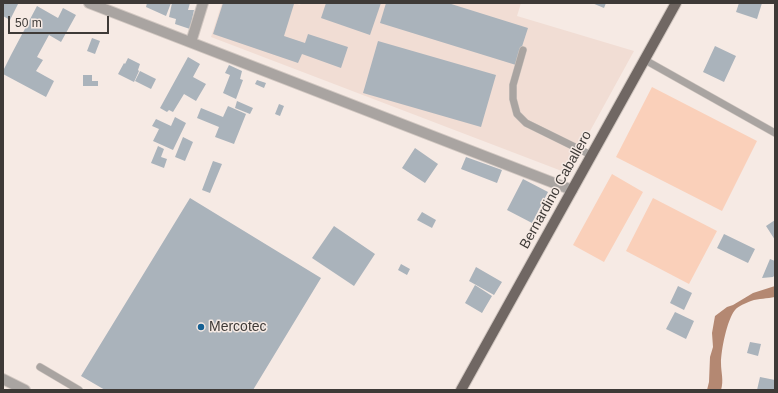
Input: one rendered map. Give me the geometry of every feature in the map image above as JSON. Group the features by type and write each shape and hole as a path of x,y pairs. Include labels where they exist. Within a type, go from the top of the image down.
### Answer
{"main road":[{"name":"Bernardino Caballero","path":"461,390 676,3"}],"street":[{"path":"89,3 572,190"},
{"path":"191,42 203,3"},
{"path":"3,379 25,390"}],"lane":[{"path":"523,50 513,85 513,99 517,114 526,123 591,155"},
{"path":"644,60 775,133"},
{"path":"40,367 79,390"}],"shaded area":[{"path":"222,3 294,3 300,5 301,3 521,3 517,16 634,51 567,173 211,37"},
{"path":"652,87 757,141 722,211 616,157"},
{"path":"612,174 643,192 604,262 573,245"},
{"path":"653,198 717,231 689,284 626,251"},
{"path":"775,286 775,297 757,299 740,306 735,310 729,321 723,343 721,357 721,390 707,390 709,382 710,357 713,347 712,333 715,316 727,307 753,293"}],"building":[{"path":"3,3 18,4 10,20 3,16"},
{"path":"147,3 171,3 166,16 146,7"},
{"path":"172,3 190,3 188,10 194,10 190,29 175,24 176,19 169,17"},
{"path":"223,3 294,4 284,36 305,43 308,34 348,47 341,68 302,54 298,63 213,34"},
{"path":"326,3 381,3 370,35 321,18"},
{"path":"386,3 448,3 528,28 516,65 380,23"},
{"path":"592,3 606,3 604,8"},
{"path":"739,3 762,3 757,19 736,12"},
{"path":"37,6 58,18 63,8 76,15 61,42 49,35 37,57 43,60 36,71 54,81 46,97 3,74 11,55"},
{"path":"92,38 100,41 95,54 87,51"},
{"path":"378,41 496,75 481,127 363,93"},
{"path":"715,46 736,56 724,82 703,72"},
{"path":"188,57 200,64 193,77 206,84 196,101 184,94 173,112 169,110 167,112 160,108"},
{"path":"128,58 140,64 139,71 134,82 118,74"},
{"path":"229,65 242,71 240,79 243,80 236,99 223,93 230,75 225,73"},
{"path":"140,71 156,79 151,89 135,81"},
{"path":"83,75 92,75 92,81 98,81 98,86 83,86"},
{"path":"257,80 266,83 264,88 255,84"},
{"path":"237,101 253,108 250,114 235,108"},
{"path":"279,104 284,106 280,116 275,114"},
{"path":"228,106 246,114 234,144 215,137 219,127 197,118 201,108 223,117"},
{"path":"175,117 186,123 173,150 153,141 159,129 152,126 156,119 171,126"},
{"path":"183,137 193,142 185,161 175,157"},
{"path":"158,146 164,149 161,157 167,159 164,168 151,163"},
{"path":"415,148 438,164 425,183 402,168"},
{"path":"466,157 502,170 497,183 461,169"},
{"path":"213,161 222,164 210,193 202,190"},
{"path":"523,179 548,192 532,223 507,210"},
{"name":"Mercotec","path":"190,198 321,278 253,390 105,390 81,376"},
{"path":"422,212 436,220 432,228 417,220"},
{"path":"775,220 775,240 766,226"},
{"path":"334,226 375,254 354,286 312,258"},
{"path":"724,234 755,249 748,263 717,248"},
{"path":"770,259 775,261 775,275 773,277 762,278"},
{"path":"401,264 410,269 407,275 398,270"},
{"path":"476,267 502,282 494,295 469,281"},
{"path":"475,285 492,296 482,313 465,303"},
{"path":"678,286 692,293 684,310 670,303"},
{"path":"675,312 694,321 686,339 666,329"},
{"path":"750,342 761,344 758,356 747,353"},
{"path":"760,377 775,380 775,390 757,390"}],"place":[{"name":"Mercotec","path":"201,327"}]}
